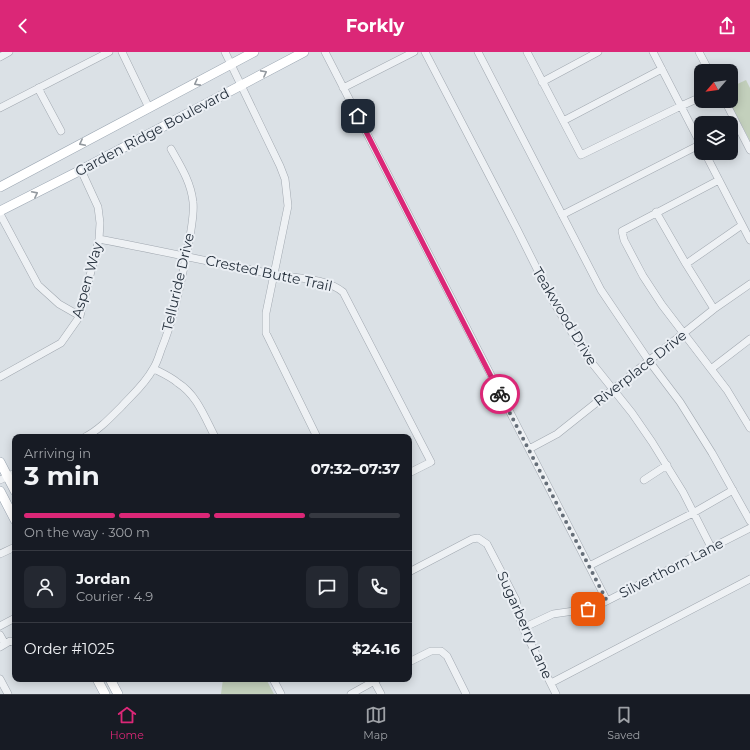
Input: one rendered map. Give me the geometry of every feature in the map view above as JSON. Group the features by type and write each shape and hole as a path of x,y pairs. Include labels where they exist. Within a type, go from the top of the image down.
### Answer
{"main road":[{"name":"Garden Ridge Boulevard","path":"0,187 254,52"},
{"name":"Garden Ridge Boulevard","path":"0,212 304,52"},
{"path":"0,462 8,477"},
{"path":"0,491 12,514"},
{"path":"99,682 105,694"},
{"path":"112,682 118,694"}],"street":[{"path":"0,56 9,52"},
{"path":"0,108 109,52"},
{"path":"122,52 149,108"},
{"path":"225,52 242,85 285,179 288,206 266,313 266,333 316,434"},
{"path":"325,52 607,601"},
{"path":"343,88 414,52"},
{"name":"Teakwood Drive","path":"425,52 554,303 577,341 632,413 667,465 711,547"},
{"path":"478,52 600,290 649,362 680,402 712,453 750,521"},
{"path":"527,52 581,155 694,100"},
{"path":"542,82 598,52"},
{"path":"653,52 694,131"},
{"path":"699,52 705,64"},
{"path":"563,121 662,69"},
{"path":"38,88 61,131"},
{"path":"729,108 750,150"},
{"name":"Telluride Drive","path":"97,434 110,418 144,384 154,369 168,334 176,306 191,230 194,203 190,186 171,149"},
{"path":"562,215 694,149"},
{"path":"709,160 750,240"},
{"name":"Aspen Way","path":"0,377 61,343 80,316 99,239 100,223 98,207 81,170"},
{"path":"719,180 656,212 622,232 624,240 643,276 662,305 740,410 750,428"},
{"path":"0,212 38,285 59,304 80,316"},
{"path":"656,212 714,309"},
{"path":"686,264 742,225"},
{"name":"Crested Butte Trail","path":"99,239 274,274 320,281 332,285 343,292 431,462 412,472"},
{"name":"Riverplace Drive","path":"529,449 557,434 714,309 750,284"},
{"path":"711,369 749,341"},
{"path":"154,369 179,383 187,391 197,402 213,434"},
{"path":"644,480 667,465"},
{"path":"589,566 693,513 733,490"},
{"name":"Silverthorn Lane","path":"523,628 553,614 588,609 607,601 750,528"},
{"name":"Sugarberry Lane","path":"412,570 472,539 478,538 486,544 516,600 523,628 556,694"},
{"path":"0,554 12,548"},
{"path":"551,683 750,579"},
{"path":"0,626 12,620"},
{"path":"0,635 2,645 12,642"},
{"path":"412,660 431,651 442,650 447,656 466,694"},
{"path":"0,679 8,694"},
{"path":"275,682 281,694"},
{"path":"351,694 372,682"},
{"path":"377,682 381,694"}],"green space":[{"path":"746,80 750,88 750,141 733,108 738,108 738,84"},
{"path":"223,682 268,682 274,694 221,694"}],"way so far":[{"path":"500,394 607,601 588,609"}],"route":[{"path":"358,116 500,394"}]}
